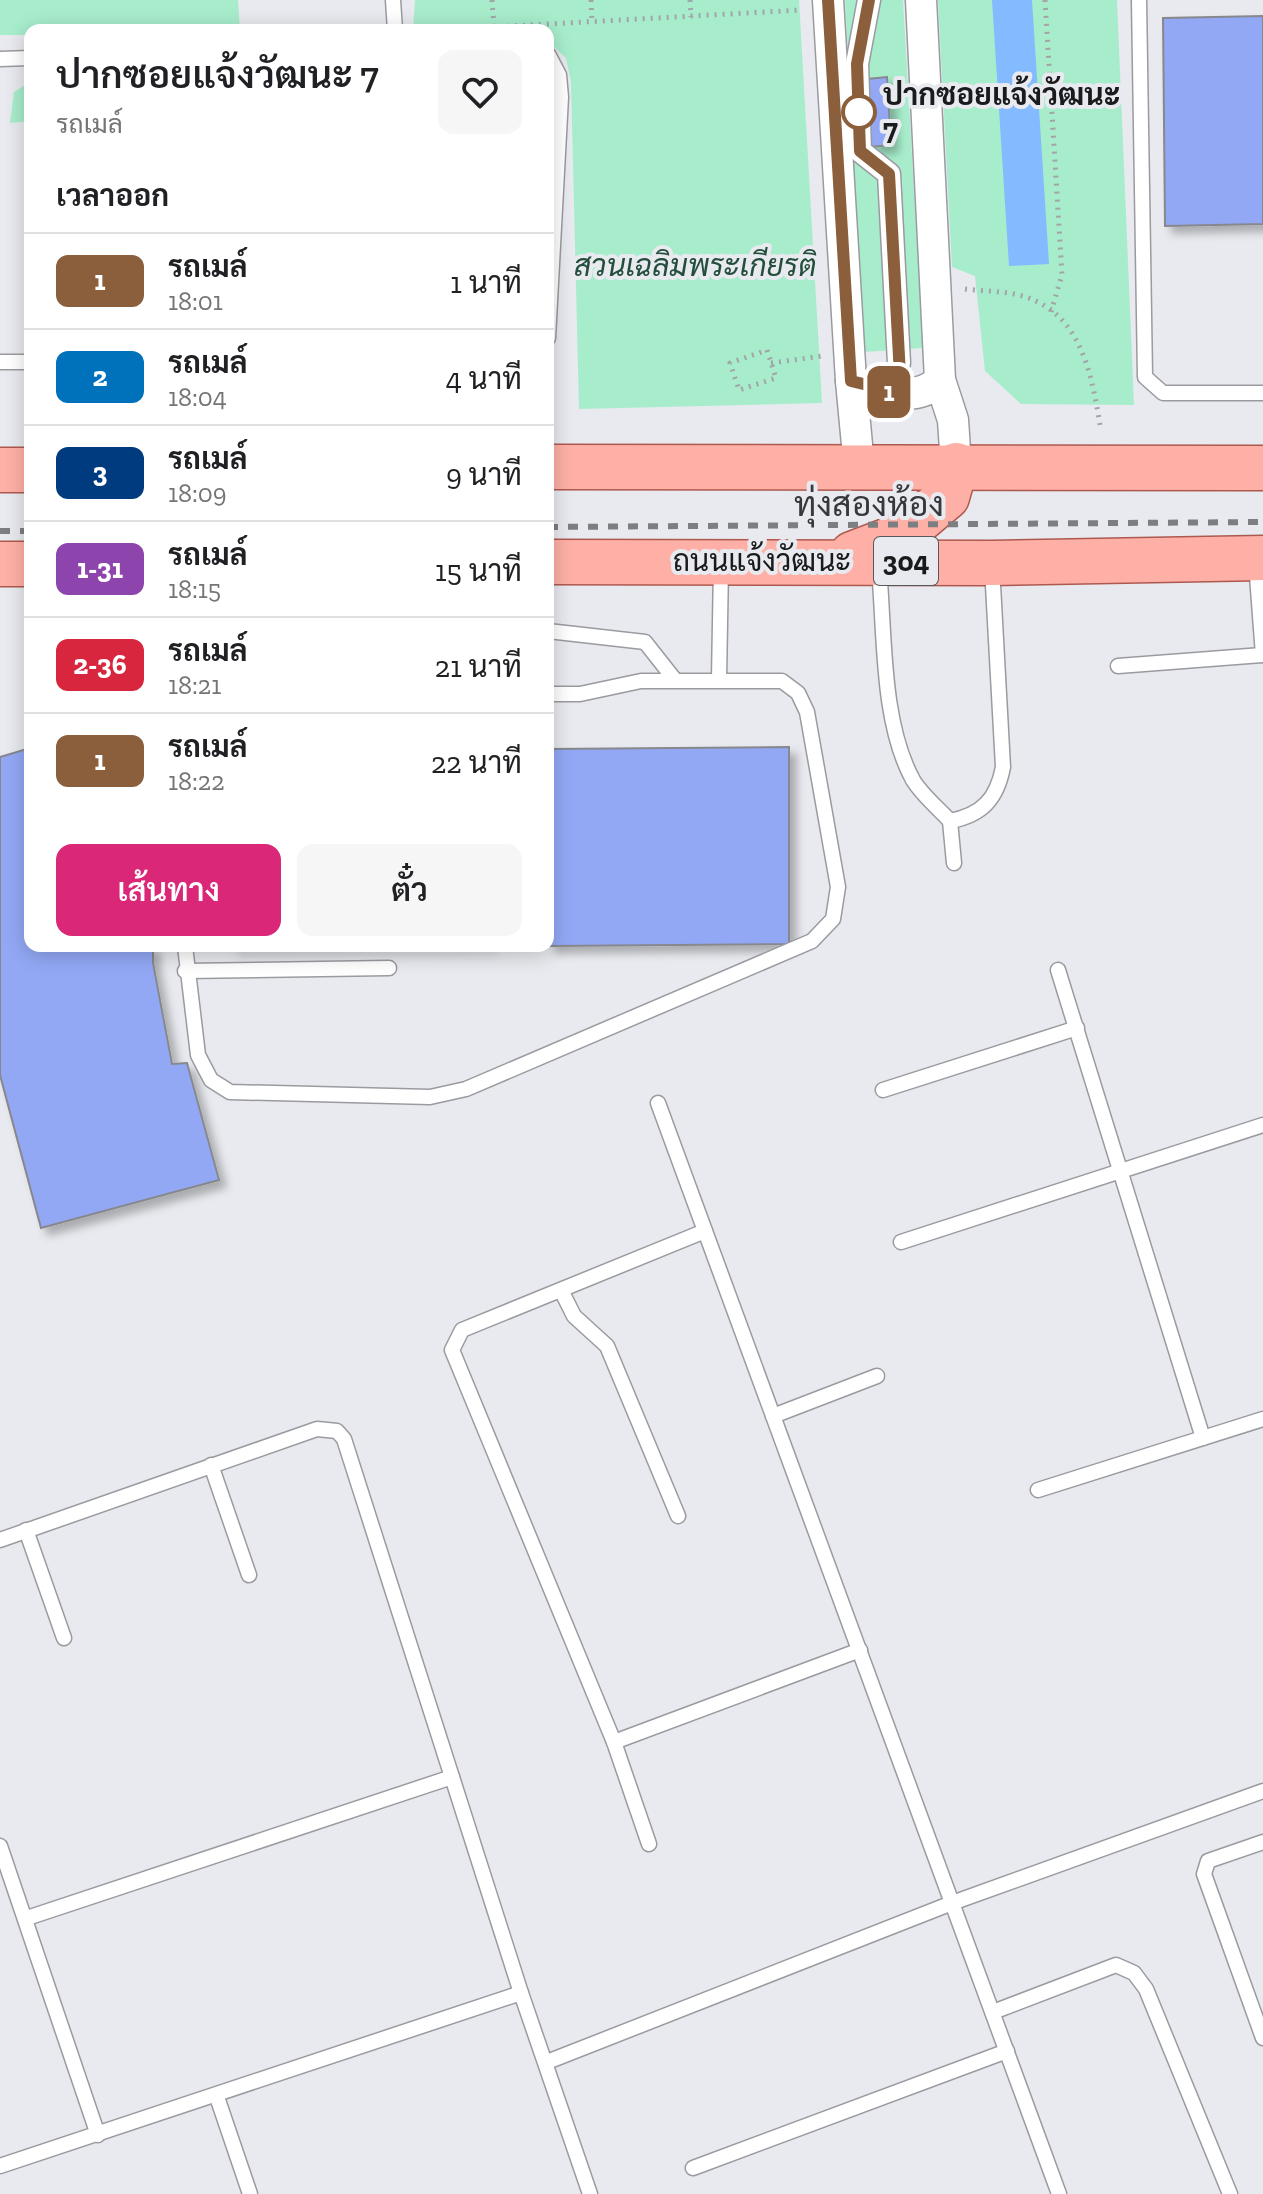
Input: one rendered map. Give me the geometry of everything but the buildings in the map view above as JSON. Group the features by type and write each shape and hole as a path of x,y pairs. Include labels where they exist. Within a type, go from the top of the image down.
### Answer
{"main road":[{"path":"834,561 902,535 947,497 956,465"},
{"path":"554,467 956,465 1263,468"},
{"path":"0,470 24,470"},
{"name":"ถนนแจ้งวัฒนะ","path":"554,562 992,563 1259,558"},
{"path":"0,564 24,564"}],"street":[{"path":"869,0 857,64 860,151 889,174 899,363"},
{"path":"921,0 940,380 953,420 956,465"},
{"path":"817,5 859,466"},
{"path":"851,381 889,392 911,394 931,390 940,380"}],"lane":[{"path":"393,0 395,24"},
{"path":"1139,0 1145,377 1163,393 1263,393"},
{"path":"0,59 24,58"},
{"path":"554,65 559,75 561,97 554,227"},
{"path":"0,362 24,362"},
{"path":"1118,666 1262,655 1259,558"},
{"path":"878,561 894,725 901,754 915,783 950,821 954,863"},
{"path":"719,679 721,562"},
{"path":"950,821 969,818 985,809 1000,786 1003,767 992,563"},
{"path":"554,632 645,642 675,680"},
{"path":"185,952 198,1055 211,1080 230,1092 430,1097 466,1089 812,941 833,919 838,887 807,712 798,693 782,681 719,679 641,681 580,694 554,694"},
{"path":"185,971 389,968"},
{"path":"1058,970 1203,1438"},
{"path":"883,1090 1077,1028"},
{"path":"658,1103 1059,2194"},
{"path":"901,1242 1263,1125"},
{"path":"649,1844 614,1742 452,1350 462,1330 705,1231"},
{"path":"561,1290 574,1316 607,1346 678,1516"},
{"path":"773,1416 877,1376"},
{"path":"1038,1490 1263,1419"},
{"path":"0,1540 317,1429 337,1431 344,1439 521,1993 590,2194"},
{"path":"211,1465 249,1575"},
{"path":"26,1530 64,1638"},
{"path":"614,1742 860,1650"},
{"path":"27,1918 452,1777"},
{"path":"547,2062 952,1903 1263,1791"},
{"path":"1263,1842 1208,1861 1204,1874 1257,2001 1263,2038"},
{"path":"0,1846 27,1918 98,2135"},
{"path":"993,2012 1116,1965 1134,1973 1146,1989 1230,2194"},
{"path":"0,2166 217,2097 521,1993"},
{"path":"693,2168 1007,2051"},
{"path":"217,2097 250,2194"}],"path":[{"path":"492,0 494,24"},
{"path":"591,0 592,22"},
{"path":"690,0 691,17"},
{"path":"1045,0 1062,275 1051,312"},
{"path":"553,24 691,17 817,5"},
{"path":"964,289 1016,294 1051,312 1083,347 1091,368 1100,425"},
{"path":"767,350 771,363 776,378 739,390 730,363 767,350"},
{"path":"771,363 826,356"}],"green space":[{"path":"0,0 238,0 240,24 24,24 24,35 0,35"},
{"name":"สวนเฉลิมพระเกียรติ","path":"415,0 799,0 822,403 579,409 571,82 566,58 554,47 554,24 413,24"},
{"path":"845,0 903,0 923,348 864,352"},
{"path":"938,0 1117,0 1134,405 1021,404 985,371 975,276 952,267"},
{"path":"24,86 24,122 10,123 14,92"}],"water":[{"path":"992,0 1032,0 1049,264 1009,266"}],"railway":[{"path":"554,527 1263,522"},
{"path":"0,531 24,531"}],"bus line":[{"name":"1","path":"828,0 851,381 901,393 889,174 860,151 857,64 869,0"}],"place":[{"name":"ปากซอยแจ้งวัฒนะ 7","path":"859,112"}],"district":[{"name":"ทุ่งสองห้อง","path":"869,504"}]}
